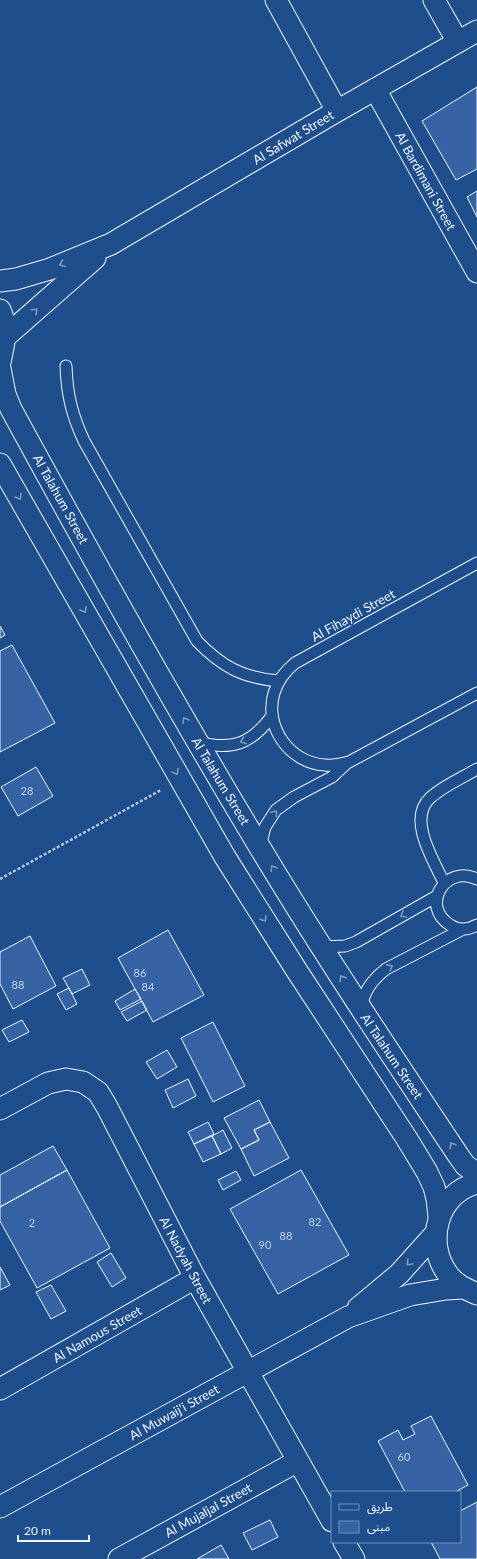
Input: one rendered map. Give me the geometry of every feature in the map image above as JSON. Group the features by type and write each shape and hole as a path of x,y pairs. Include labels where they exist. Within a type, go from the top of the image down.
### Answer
{"street":[{"path":"276,0 337,111"},
{"path":"434,0 458,42"},
{"name":"Al Safwat Street","path":"0,281 16,279 50,270 111,244 337,111 477,31"},
{"name":"Al Bardimani Street","path":"375,89 477,272"},
{"name":"Al Safwat Street","path":"5,336 111,244"},
{"path":"0,310 3,316 5,336 0,362"},
{"name":"Al Talahum Street","path":"0,368 5,394 11,409 197,742 260,848 361,1008 458,1155 465,1165 477,1174"},
{"path":"0,464 242,884 427,1172 434,1187 437,1199 437,1255 447,1274 470,1291"},
{"name":"Al Nadyah Street","path":"0,1108 48,1083 66,1079 83,1082 98,1092 195,1278 331,1519"},
{"name":"Al Muwaij'i Street","path":"348,1316 399,1274 437,1225 447,1203 459,1192 477,1183"},
{"name":"Al Namous Street","path":"0,1389 195,1278"},
{"name":"Al Muwaij'i Street","path":"0,1507 348,1316 410,1295 446,1289 470,1291"},
{"name":"Al Mujaljal Street","path":"119,1559 298,1461"},
{"path":"345,1543 354,1559"}],"lane":[{"path":"66,366 66,385 69,404 84,441 197,641 222,664 235,671 249,676 279,681"},
{"name":"Al Fihaydi Street","path":"349,762 337,765 324,765 299,757 288,749 275,728 272,716 274,692 279,681 286,671 295,663 477,563"},
{"name":"Al Fihaydi Street","path":"260,848 265,827 276,810 294,797 332,777 349,762 477,692"},
{"path":"197,742 214,746 231,746 248,740 262,730 272,716"},
{"path":"444,883 422,833 420,821 422,809 429,799 438,792 477,769"},
{"path":"463,929 454,927 439,915 436,905 437,896 444,883 451,878 468,876 477,879"},
{"path":"322,947 345,946 356,942 437,896"},
{"path":"361,1008 363,997 368,986 381,973 463,929 477,926"}],"path":[{"path":"0,879 181,779"}],"building":[{"path":"477,87 477,169 456,180 422,121"},
{"path":"477,191 477,217 467,197"},
{"path":"0,626 5,635 0,638"},
{"path":"12,645 55,723 0,752 0,651"},
{"path":"36,767 53,796 18,816 1,787"},
{"path":"168,930 204,995 153,1022 118,958"},
{"path":"30,936 56,986 13,1009 0,984 0,952"},
{"path":"82,969 90,985 72,994 63,978"},
{"path":"69,988 77,1004 66,1010 57,994"},
{"path":"135,989 141,999 120,1010 115,1001"},
{"path":"142,1001 147,1010 127,1021 121,1012"},
{"path":"22,1020 29,1032 9,1042 2,1030"},
{"path":"213,1022 245,1086 213,1102 181,1038"},
{"path":"167,1050 177,1067 157,1079 146,1062"},
{"path":"188,1079 196,1096 173,1108 165,1090"},
{"path":"259,1100 270,1122 254,1130 259,1140 241,1149 224,1118"},
{"path":"208,1122 214,1134 194,1144 188,1132"},
{"path":"270,1122 289,1158 254,1176 241,1149 259,1140 254,1130"},
{"path":"223,1130 232,1148 221,1154 212,1136"},
{"path":"212,1136 221,1154 203,1162 194,1144"},
{"path":"53,1146 67,1170 0,1207 0,1175"},
{"path":"67,1170 110,1248 37,1288 0,1221 0,1207"},
{"path":"301,1170 349,1255 278,1294 230,1209"},
{"path":"236,1171 241,1180 223,1190 218,1180"},
{"path":"111,1253 126,1278 112,1287 97,1262"},
{"path":"0,1267 10,1285 0,1290"},
{"path":"51,1285 66,1311 51,1319 36,1292"},
{"path":"431,1416 468,1485 457,1491 404,1491 378,1441 398,1430 403,1440 415,1434 411,1426"},
{"path":"477,1502 477,1559 440,1559 432,1543 461,1543 461,1510"},
{"path":"270,1520 278,1537 252,1550 243,1533"},
{"path":"221,1545 229,1559 197,1559"}]}
